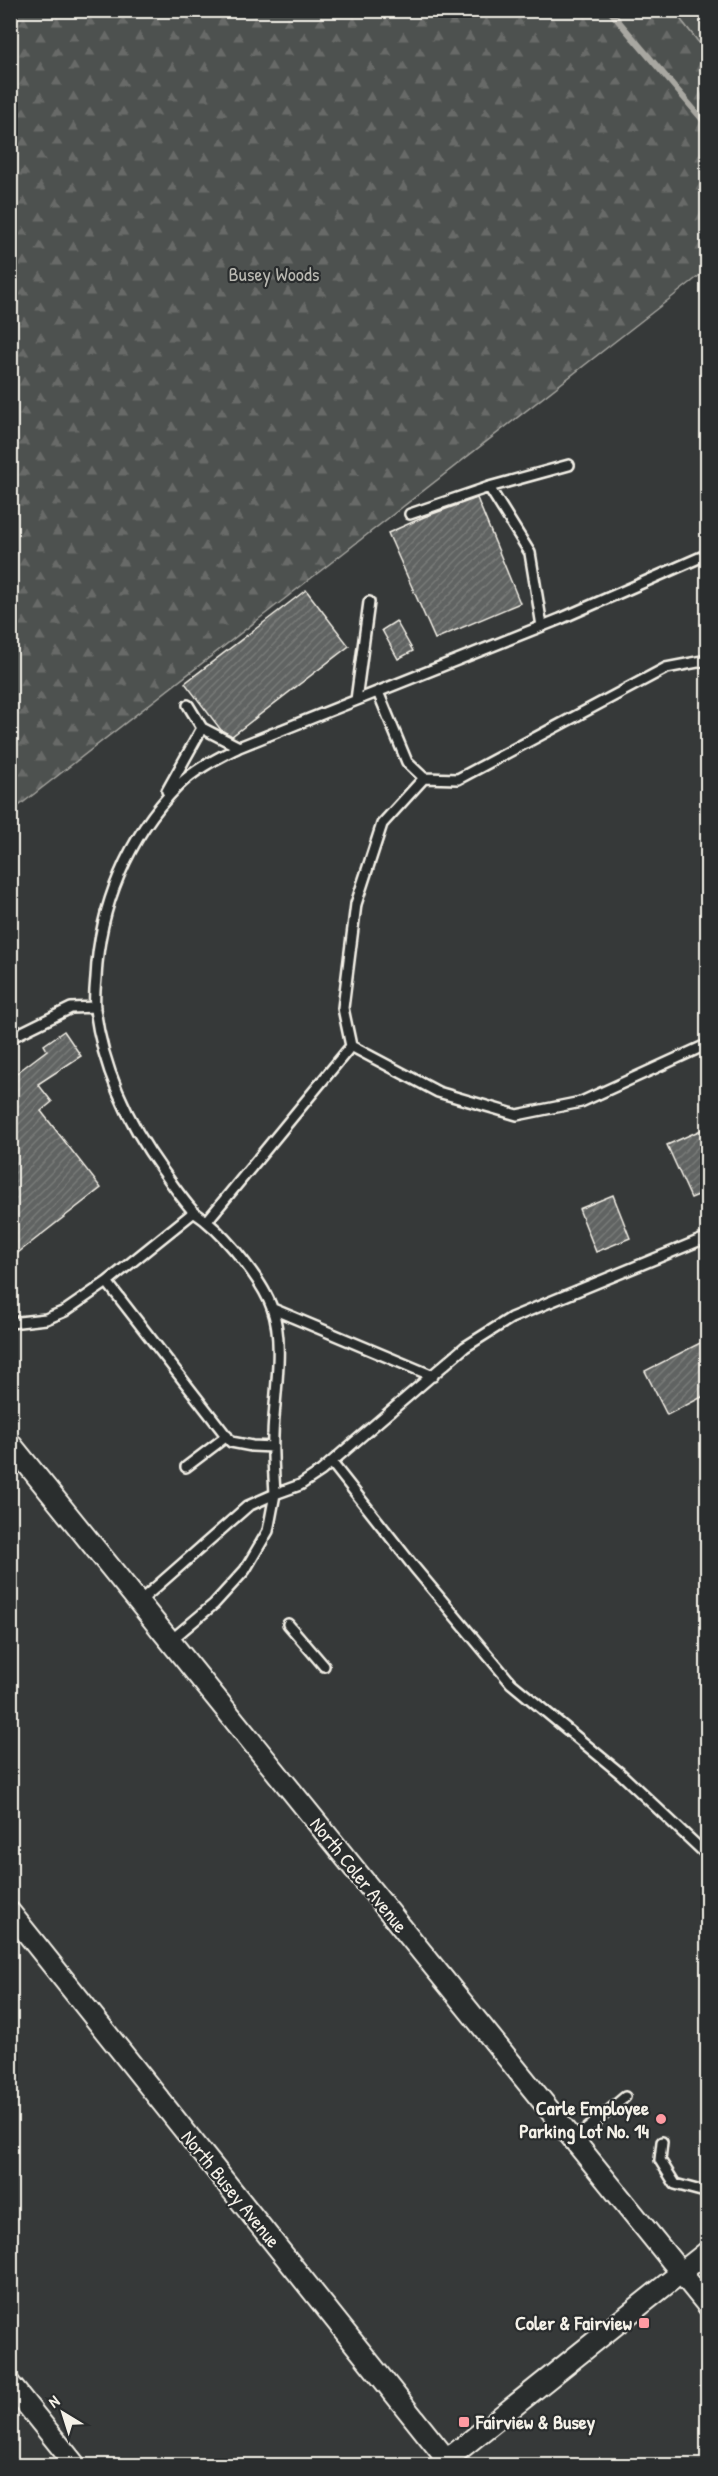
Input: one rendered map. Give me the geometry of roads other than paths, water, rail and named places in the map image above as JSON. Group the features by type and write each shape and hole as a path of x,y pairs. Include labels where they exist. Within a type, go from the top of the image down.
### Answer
{"street":[{"name":"North Coler Avenue","path":"10,1443 708,2306"},
{"name":"North Busey Avenue","path":"10,1912 446,2463"},
{"path":"446,2463 708,2251"},
{"path":"10,2384 76,2466"}],"lane":[{"path":"410,514 489,487 569,465"},
{"path":"489,487 530,553 542,626"},
{"path":"170,1641 214,1604 245,1570 268,1531 275,1494 273,1447 278,1331 273,1309 263,1288 243,1261 207,1221 194,1212 162,1170 118,1095 107,1065 94,1007 97,954 106,907 117,879 136,841 156,812 178,785 201,767 239,747 542,626 708,554"},
{"path":"356,700 369,602"},
{"path":"378,692 407,762 424,778 458,779 666,668 708,660"},
{"path":"188,705 202,728 239,747"},
{"path":"156,812 202,728"},
{"path":"351,1046 343,1008 356,904 382,824 424,778"},
{"path":"10,1038 71,1008 94,1007"},
{"path":"351,1046 438,1092 517,1114 581,1102 708,1044"},
{"path":"207,1221 351,1046"},
{"path":"10,1323 46,1319 65,1311 107,1282 194,1212"},
{"path":"139,1602 248,1506 300,1485 332,1463 465,1347 511,1318 708,1237"},
{"path":"107,1282 231,1442 273,1447"},
{"path":"273,1309 433,1376"},
{"path":"186,1467 227,1436"},
{"path":"332,1463 414,1567 511,1683 620,1773 708,1856"},
{"path":"288,1624 324,1666"},
{"path":"574,2140 625,2097"},
{"path":"662,2142 660,2160 675,2184 701,2191"}],"waterway":[{"path":"609,10 708,126"}],"place":[{"name":"Carle Employee Parking Lot No. 14","path":"661,2119"},
{"name":"Coler & Fairview","path":"644,2323"},
{"name":"Fairview & Busey","path":"464,2422"}],"park label":[{"name":"Busey Woods","path":"274,274"}]}
